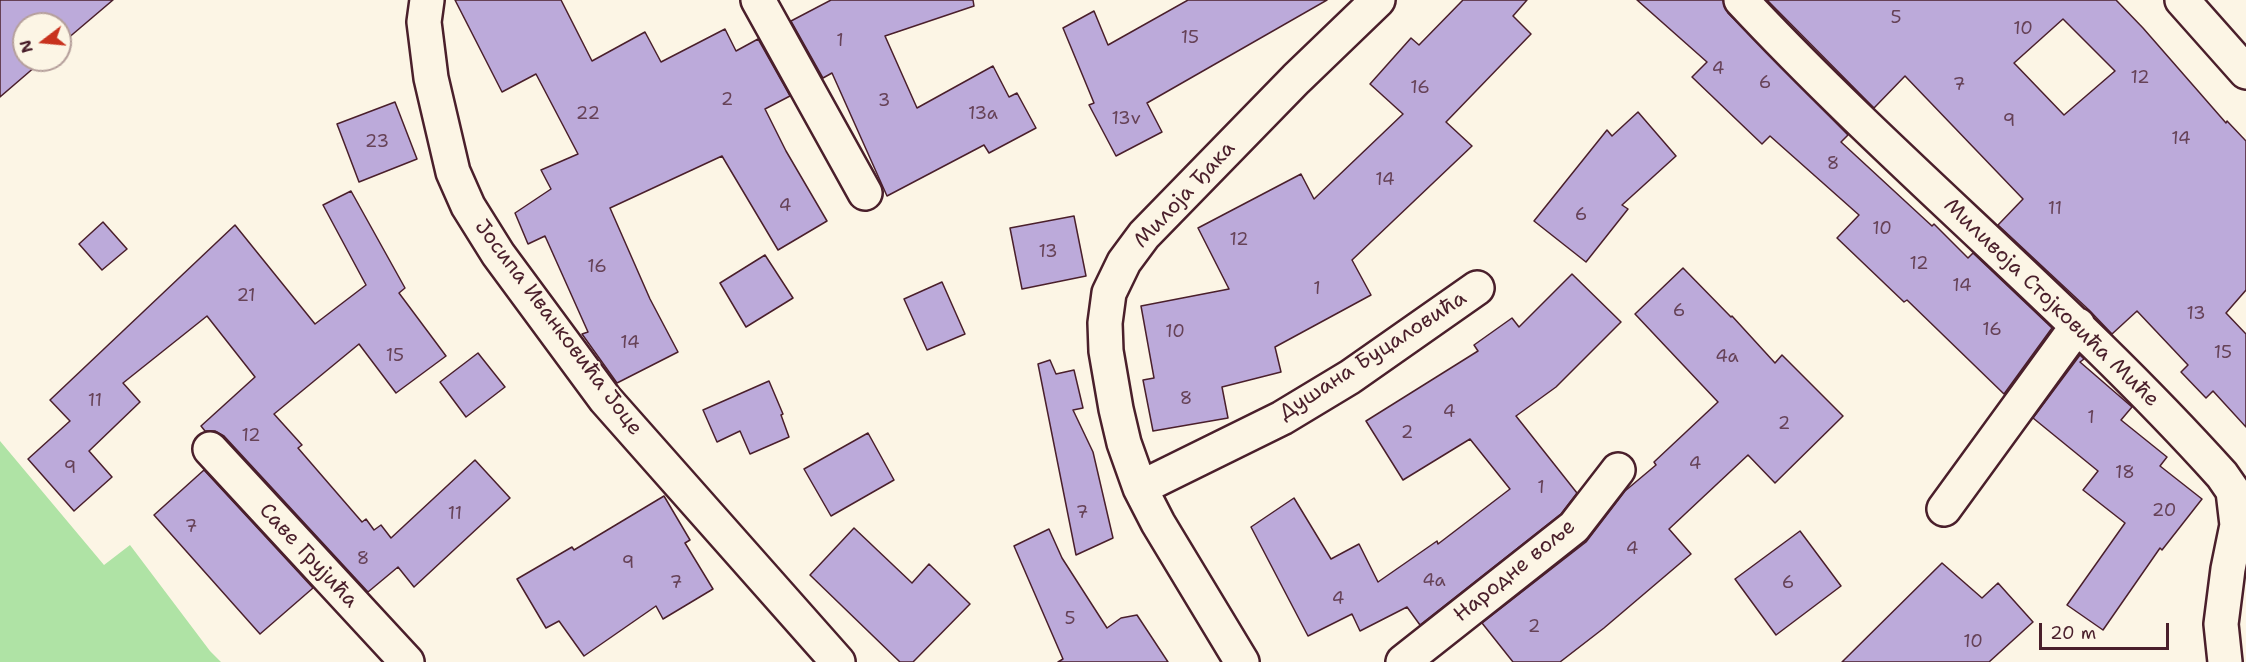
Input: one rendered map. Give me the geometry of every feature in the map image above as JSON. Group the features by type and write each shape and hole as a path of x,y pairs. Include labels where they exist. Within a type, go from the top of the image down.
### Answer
{"street":[{"name":"Јосипа Иванковића Јоце","path":"428,0 424,22 431,78 453,172 468,206 498,254 605,399 838,662"},
{"path":"758,0 865,193"},
{"name":"Милоја Ђака","path":"1242,662 1140,488 1125,443 1110,378 1105,323 1108,293 1124,262 1144,235 1296,79 1378,0"},
{"name":"Миливоја Стојковића Миће","path":"1741,0 1791,54 2078,326 2203,454 2233,491 2237,525 2228,569 2221,624 2225,662"},
{"path":"2182,0 2246,72"},
{"name":"Душана Буцаловића","path":"1140,488 1282,418 1350,377 1477,288"},
{"path":"1944,509 2078,326"},
{"name":"Саве Грујића","path":"210,449 407,662"},
{"name":"Народне воље","path":"1403,662 1574,527 1618,470"}],"green space":[{"path":"0,441 104,565 130,545 210,651 221,662 0,662"}],"building":[{"path":"0,0 113,0 72,35 72,12 12,12 12,72 29,72 0,97"},
{"path":"455,0 561,0 592,61 645,32 661,62 725,29 736,51 758,39 790,96 765,109 786,151 827,221 778,250 722,156 610,208 650,299 678,352 617,383 582,334 588,332 545,236 528,244 515,213 551,189 541,170 578,154 536,74 502,92"},
{"path":"831,0 973,0 974,6 885,36 917,108 993,66 1009,97 1017,93 1036,128 989,153 984,145 887,196 832,73 823,78 791,21"},
{"path":"1188,0 1327,0 1147,103 1162,132 1116,156 1089,105 1094,103 1063,28 1094,11 1108,45"},
{"path":"1463,0 1527,0 1513,16 1531,34 1446,122 1472,146 1352,260 1371,295 1275,347 1281,372 1222,387 1228,418 1153,431 1143,380 1154,378 1141,306 1229,289 1198,228 1301,174 1314,199 1403,114 1370,84 1411,38 1419,45"},
{"path":"1637,0 1723,0 1728,13 1848,135 1841,142 1932,226 1934,224 1968,258 1973,253 2052,328 2004,394 1907,300 1904,302 1837,238 1859,215 1770,136 1762,144 1692,77 1707,62"},
{"path":"1767,0 2116,0 2226,123 2227,121 2246,141 2246,290 2226,313 2246,334 2246,427 2213,391 2206,398 2181,372 2188,365 2137,311 2112,334 1998,225 2023,199 1905,76 1874,108","holes":["2063,19 2115,71 2064,115 2014,63"]},
{"path":"395,102 417,159 359,182 337,124"},
{"path":"1638,112 1676,156 1622,205 1628,209 1586,262 1534,221 1607,130 1612,136"},
{"path":"351,191 405,288 399,293 446,356 396,393 359,344 274,414 302,445 298,448 362,522 366,519 374,530 381,525 391,538 475,460 510,498 414,587 398,567 368,592 224,436 215,431 205,431 201,426 255,377 207,316 123,383 140,402 89,451 112,477 74,511 28,459 70,421 50,400 235,225 315,324 366,285 323,205"},
{"path":"1074,216 1086,276 1022,289 1010,228"},
{"path":"103,222 127,249 102,270 79,244"},
{"path":"765,255 793,298 746,327 720,283"},
{"path":"1683,268 1732,316 1775,363 1782,355 1843,416 1775,483 1748,455 1669,529 1691,554 1560,662 1513,662 1482,623 1586,542 1625,491 1656,465 1654,462 1718,402 1635,314"},
{"path":"1572,274 1621,322 1556,387 1516,416 1577,493 1561,514 1420,625 1407,607 1360,631 1352,614 1308,636 1251,527 1294,498 1331,559 1359,544 1378,582 1437,541 1438,544 1510,489 1470,439 1403,480 1366,421 1478,351 1474,345 1512,318 1519,327"},
{"path":"942,282 965,334 927,350 904,299"},
{"path":"478,353 505,387 466,417 440,382"},
{"path":"2080,355 2084,359 2080,362 2132,407 2121,420 2167,457 2160,466 2202,499 2162,550 2160,548 2103,630 2067,605 2125,523 2083,490 2098,471 2033,418"},
{"path":"1050,360 1056,374 1074,370 1083,408 1073,410 1093,452 1113,538 1076,555 1038,364"},
{"path":"769,381 783,414 781,415 789,437 750,454 740,431 717,442 703,410"},
{"path":"868,433 894,480 831,516 804,469"},
{"path":"204,470 313,588 260,634 154,515"},
{"path":"664,496 690,540 685,543 713,589 663,619 656,606 584,656 559,621 546,628 517,579 572,547 574,550"},
{"path":"854,528 912,583 929,564 970,604 913,662 900,662 810,575"},
{"path":"1049,529 1062,558 1107,628 1121,618 1137,615 1168,662 1058,662 1063,659 1014,546"},
{"path":"1800,531 1841,586 1776,635 1735,579"},
{"path":"1942,563 1982,598 1998,583 2033,622 1989,662 1842,662"}]}
